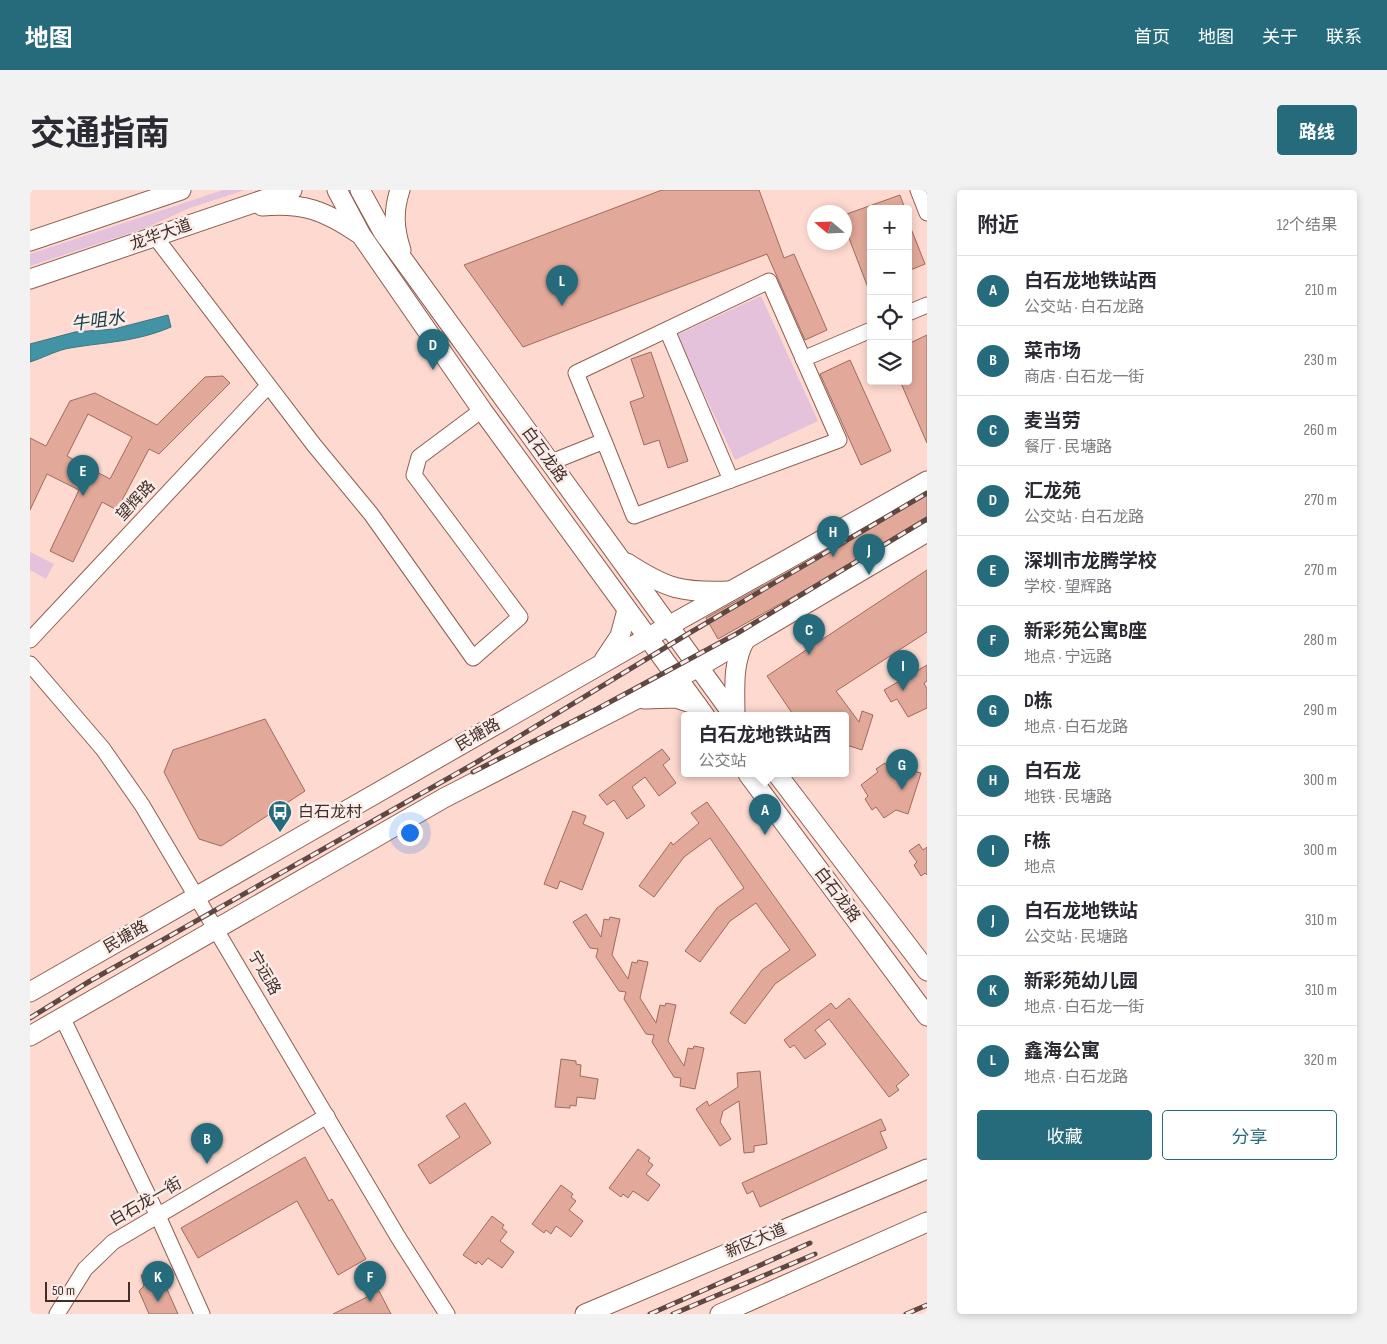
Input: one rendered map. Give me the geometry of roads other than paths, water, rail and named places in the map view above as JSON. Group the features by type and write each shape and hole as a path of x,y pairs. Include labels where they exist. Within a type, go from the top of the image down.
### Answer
{"main road":[{"path":"30,241 181,190"},
{"name":"龙华大道","path":"30,279 156,238 292,190"},
{"name":"白石龙路","path":"337,190 361,235 482,410 701,711"},
{"name":"白石龙路","path":"360,190 383,232 406,266 697,668 731,712"},
{"path":"400,190 395,205 396,236 406,266"},
{"path":"233,210 265,205 313,208 336,219 361,235"},
{"name":"民塘路","path":"30,992 597,667 927,481"},
{"path":"30,1036 444,798 697,668 927,532"},
{"path":"618,558 656,582 677,590 696,592 733,591"},
{"path":"597,667 610,652 620,636 627,610"},
{"path":"734,712 735,675 738,652 745,640"},
{"path":"635,700 663,697 676,698 701,711"},
{"name":"白石龙路","path":"750,777 927,1016"},
{"name":"白石龙路","path":"779,777 927,971"},
{"name":"新区大道","path":"585,1314 927,1169"},
{"path":"720,1314 927,1222"}],"street":[{"path":"918,190 927,213"},
{"path":"156,238 268,386 371,514 473,658 520,617 414,475 419,457 482,410"},
{"path":"769,281 839,440 634,516 576,373 667,330 769,281"},
{"path":"912,311 927,305"},
{"path":"667,330 731,480"},
{"path":"803,359 867,332"},
{"name":"望辉路","path":"30,640 268,386"},
{"path":"549,463 604,441"},
{"name":"宁远路","path":"30,664 103,749 122,775 198,896 398,1237 447,1314"},
{"path":"62,1018 158,1216 202,1314"},
{"name":"白石龙一街","path":"57,1314 85,1270 102,1252 125,1233 158,1216 327,1116"}],"water":[{"path":"168,315 171,327 158,332 133,339 65,349 30,362 30,344 75,332 114,329"}],"railway":[{"path":"30,1018 90,981 477,762 686,635 927,493"},
{"path":"473,772 597,709 736,634 927,519"},
{"path":"650,1314 810,1243"},
{"path":"673,1314 815,1254"},
{"path":"906,1314 927,1305"}],"place":[{"name":"鑫海公寓","path":"562,306"},
{"name":"汇龙苑","path":"433,370"},
{"name":"深圳市龙腾学校","path":"83,496"},
{"name":"白石龙","path":"833,557"},
{"name":"白石龙地铁站","path":"869,575"},
{"name":"麦当劳","path":"809,655"},
{"name":"F栋","path":"903,691"},
{"name":"D栋","path":"902,790"},
{"name":"白石龙村","path":"280,833"},
{"name":"白石龙地铁站西","path":"765,835"},
{"name":"菜市场","path":"207,1164"},
{"name":"新彩苑幼儿园","path":"158,1302"},
{"name":"新彩苑公寓B座","path":"370,1302"}],"water label":[{"name":"牛咀水","path":"98,321"}]}
